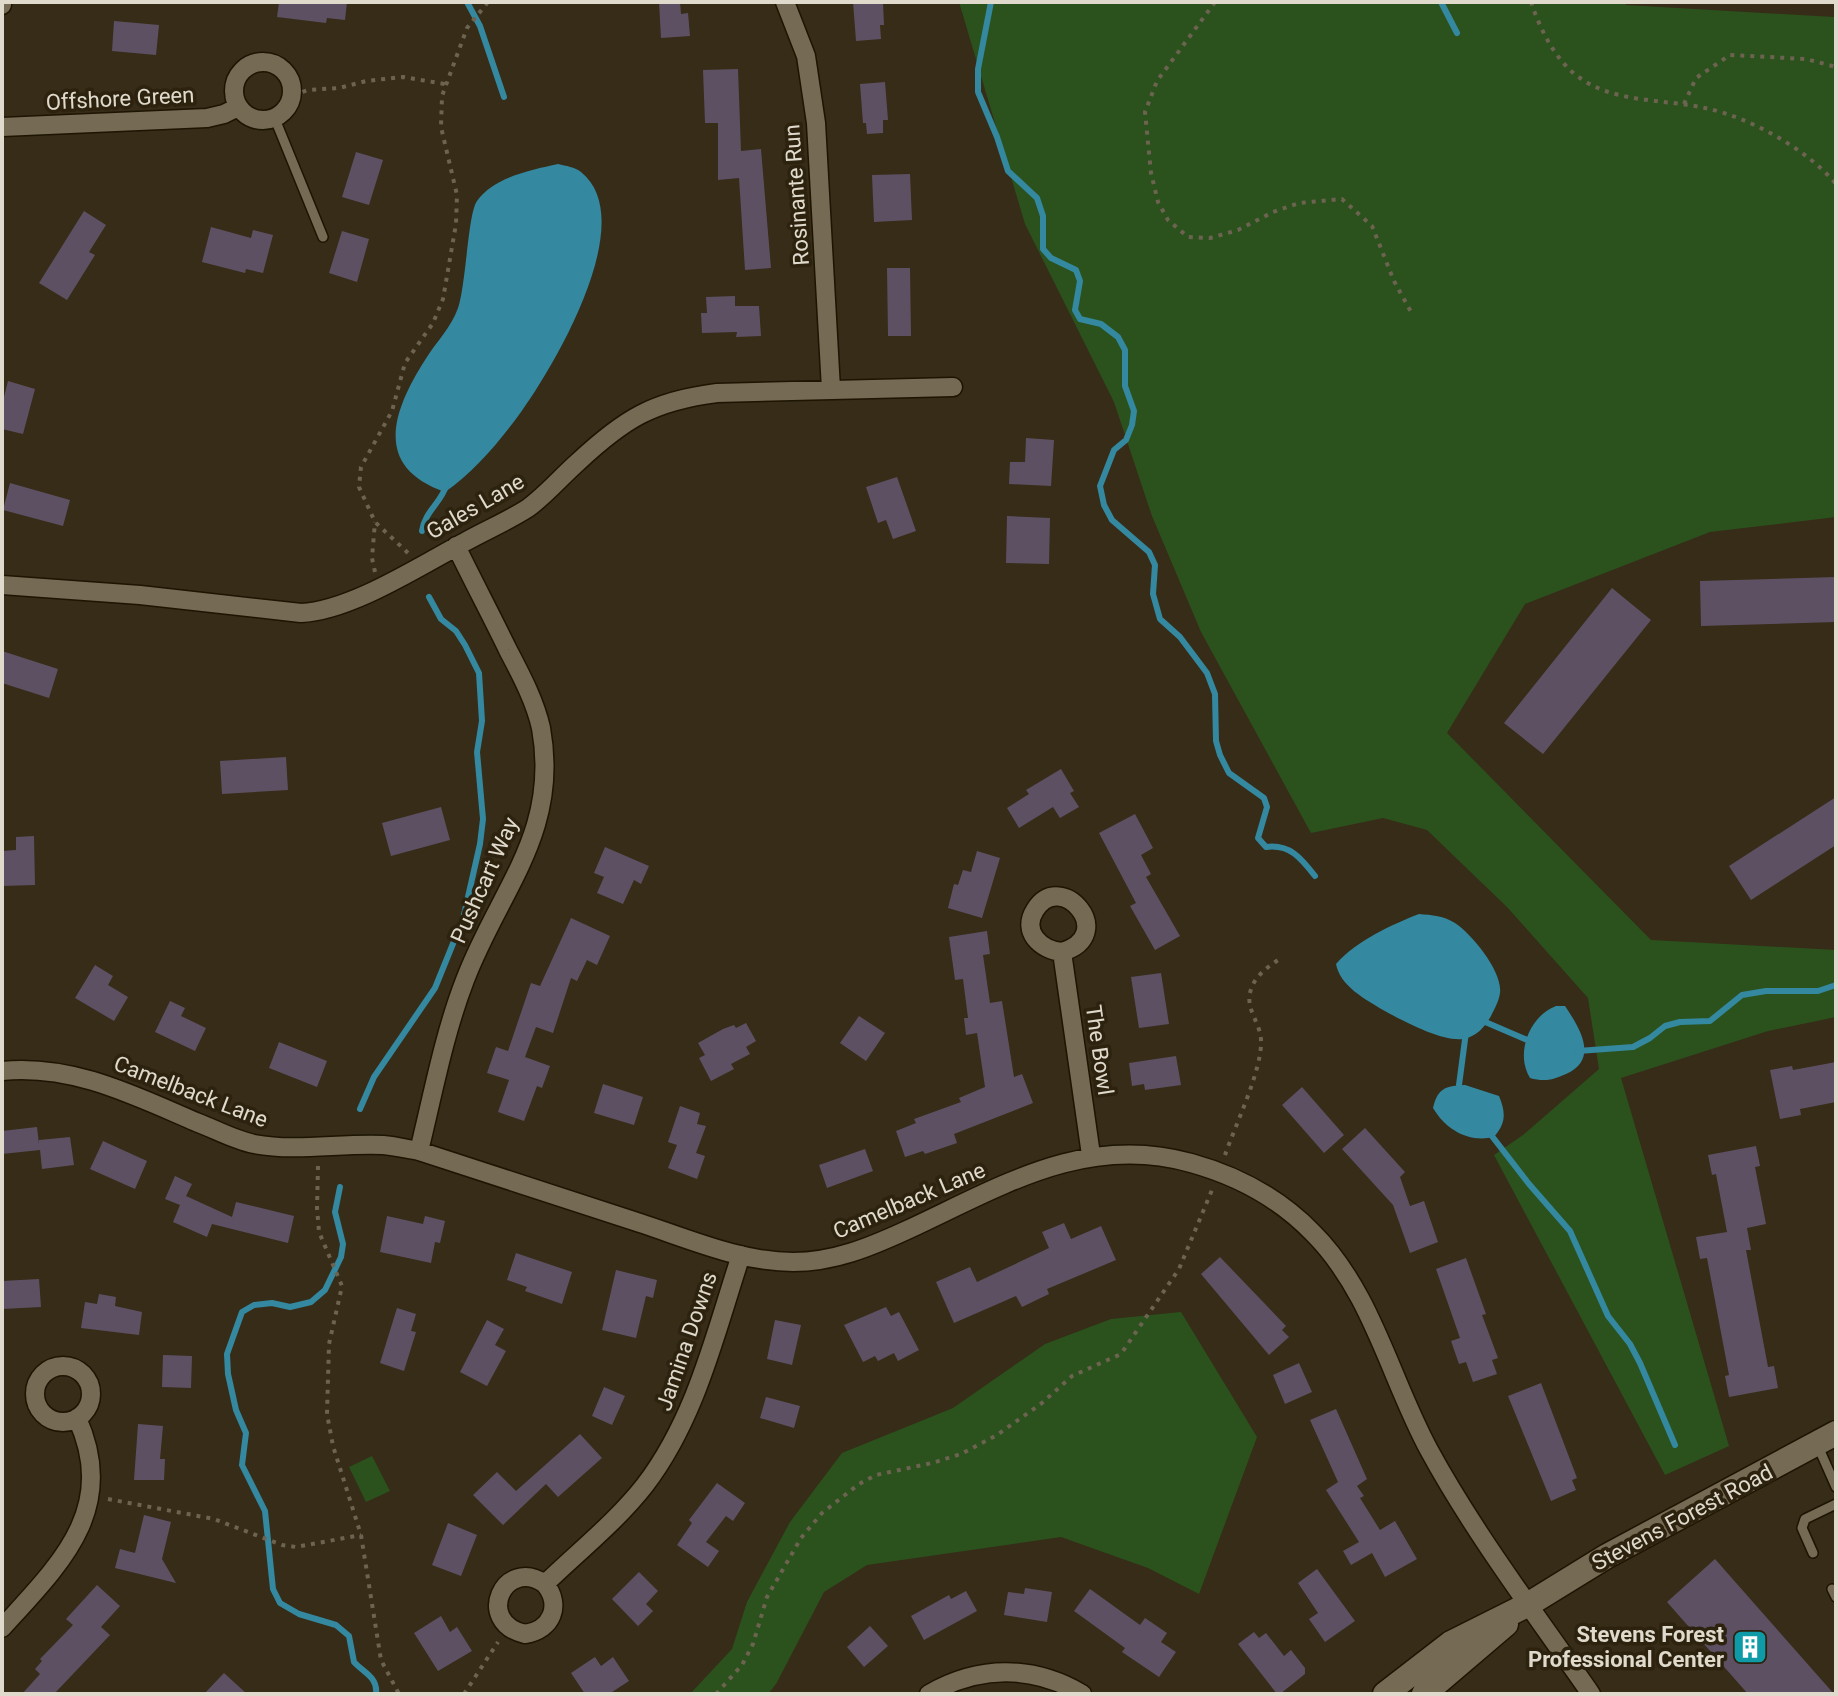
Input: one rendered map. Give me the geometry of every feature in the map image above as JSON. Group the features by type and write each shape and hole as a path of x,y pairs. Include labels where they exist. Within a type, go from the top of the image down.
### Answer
{"street":[{"name":"Rosinante Run","path":"785,2 806,56 816,123 831,389"},
{"path":"260,61 272,62 286,71 292,82 293,95 290,105 275,119 264,121 250,118 238,107 233,90 240,72 248,65 260,61"},
{"name":"Offshore Green","path":"2,127 207,118 238,107"},
{"name":"Gales Lane","path":"2,585 125,594 301,613 321,612 422,565 527,508 610,433 635,415 661,404 689,396 717,393 953,387"},
{"name":"Pushcart Way","path":"419,1151 452,1017 466,977 517,876 543,801 545,765 540,726 529,691 456,546"},
{"name":"The Bowl","path":"1062,952 1091,1155"},
{"name":"Camelback Lane","path":"2,1071 57,1071 86,1078 251,1143 317,1149 384,1145 419,1151 741,1255 785,1262 819,1262 868,1247 1035,1172 1091,1155 1152,1155 1176,1158 1220,1171 1265,1193 1289,1211 1312,1231 1339,1263 1353,1283 1431,1455 1591,1694"},
{"name":"Jamina Downs","path":"545,1584 643,1487 681,1429 741,1255"},
{"path":"2,1628 55,1570 73,1545 88,1502 92,1459 77,1418"},
{"name":"Stevens Forest Road","path":"1385,1694 1451,1643 1529,1604 1607,1556 1827,1439"},
{"path":"520,1577 532,1577 545,1584 552,1592 554,1602 551,1618 544,1627 525,1634 515,1632 500,1618 498,1600 501,1592 509,1582 520,1577"},
{"name":"Stevens Forest Road","path":"1424,1694 1529,1604"},
{"path":"929,1694 971,1676 1013,1672 1033,1673 1082,1694"}],"lane":[{"path":"275,119 323,237"},
{"path":"1827,1439 1836,1487"},
{"path":"1813,1553 1802,1528 1805,1519 1836,1504"}],"path":[{"path":"1215,2 1157,81 1145,112 1151,173 1158,202 1168,220 1188,237 1210,238 1238,230 1299,203 1342,199 1372,226 1394,281 1411,312"},
{"path":"1531,2 1537,20 1561,61 1581,79 1612,93 1706,108 1753,124 1825,170 1836,184"},
{"path":"422,565 375,522 359,487 361,467 392,411 405,363 433,323 443,299 456,224 457,195 441,127 442,96 467,28 486,4"},
{"path":"1683,105 1696,78 1730,55 1806,59 1836,67"},
{"path":"293,95 308,90 403,77 445,84"},
{"path":"375,522 372,558 378,587"},
{"path":"716,1694 742,1665 753,1644 767,1597 801,1538 841,1498 876,1475 932,1463 973,1447 1020,1419 1072,1376 1121,1354 1179,1269 1220,1171 1257,1066 1261,1042 1258,1023 1249,1002 1250,992 1254,981 1265,968 1278,960"},
{"path":"317,1149 319,1232 342,1286 329,1344 327,1414 333,1446 361,1535 381,1660 399,1694"},
{"path":"88,1502 112,1498 214,1519 282,1545 296,1547 361,1535"},
{"path":"464,1694 506,1625"}],"green space":[{"path":"959,2 1625,2 1626,5 1834,17 1836,20 1836,517 1710,532 1525,604 1447,733 1651,940 1836,950 1836,1017 1768,1031 1621,1078 1729,1446 1665,1475 1494,1155 1523,1135 1599,1069 1588,998 1507,907 1427,830 1383,818 1311,833 1201,632 1152,516 1114,402 1025,224"},
{"path":"1181,1312 1257,1437 1199,1594 1148,1568 1061,1537 867,1565 824,1592 768,1694 690,1694 732,1649 747,1602 790,1522 842,1453 953,1408 1045,1344 1111,1319"},
{"path":"372,1456 390,1491 366,1502 349,1467"}],"water":[{"path":"558,164 581,172 597,194 602,223 597,257 586,293 553,362 521,412 486,455 445,492 422,481 407,468 398,453 398,418 404,399 458,308 471,220 477,201 503,180"},
{"path":"1419,914 1447,919 1462,928 1478,944 1497,975 1500,984 1498,1002 1486,1024 1472,1036 1454,1039 1411,1024 1361,996 1338,972 1336,964 1353,948"},
{"path":"1556,1006 1565,1006 1576,1023 1584,1042 1582,1060 1576,1068 1557,1078 1530,1078 1524,1058 1527,1037 1538,1018"},
{"path":"1465,1085 1499,1096 1504,1118 1494,1137 1476,1138 1459,1133 1444,1123 1433,1108 1443,1089"}],"building":[{"path":"279,2 347,2 345,20 327,18 326,23 277,17"},
{"path":"659,2 680,2 681,14 688,13 690,36 661,38"},
{"path":"853,2 883,2 881,39 856,41"},
{"path":"114,21 159,25 156,55 112,51"},
{"path":"738,69 741,151 761,149 771,268 745,270 739,178 718,180 718,123 705,123 703,70"},
{"path":"885,82 888,120 883,120 883,133 867,134 866,123 863,123 860,84"},
{"path":"356,152 383,160 369,205 342,197"},
{"path":"910,174 912,220 874,222 872,175"},
{"path":"84,211 106,225 89,252 95,255 67,300 39,283"},
{"path":"211,227 251,238 253,230 273,235 263,273 246,269 245,273 202,262"},
{"path":"342,231 369,239 357,282 329,273"},
{"path":"887,268 910,268 911,336 888,336"},
{"path":"735,296 735,306 759,306 761,336 736,337 737,332 702,333 701,313 707,313 706,297"},
{"path":"8,381 35,389 23,434 2,429 2,405"},
{"path":"1026,438 1054,440 1051,486 1009,484 1010,462 1025,462"},
{"path":"897,477 916,531 893,539 886,520 878,523 866,487"},
{"path":"10,483 70,500 63,526 3,510"},
{"path":"1007,516 1050,518 1049,564 1006,563"},
{"path":"1836,577 1836,622 1701,626 1700,581"},
{"path":"1612,588 1651,620 1543,754 1504,723"},
{"path":"2,651 58,669 49,698 2,683"},
{"path":"286,757 288,790 222,794 220,761"},
{"path":"1061,769 1079,807 1060,818 1053,807 1019,828 1007,808 1029,794 1026,790"},
{"path":"1836,797 1836,845 1751,900 1729,866"},
{"path":"441,807 450,840 391,856 382,823"},
{"path":"1135,814 1153,848 1141,855 1151,874 1146,877 1180,936 1155,950 1130,906 1136,903 1099,833"},
{"path":"34,836 35,885 2,886 2,851 16,850 16,837"},
{"path":"605,847 649,866 641,884 634,880 623,904 597,893 604,877 594,873"},
{"path":"977,851 1000,858 982,918 948,908 954,884 958,885 963,870 971,872"},
{"path":"571,918 610,936 597,965 587,960 577,981 571,978 553,1033 536,1027 525,1057 550,1066 542,1088 537,1086 524,1121 498,1112 509,1080 487,1073 496,1047 508,1051 531,983 540,986"},
{"path":"987,931 990,954 983,955 990,1003 1002,1001 1014,1077 1022,1074 1033,1103 954,1134 957,1143 905,1157 896,1131 916,1123 914,1119 961,1102 959,1098 985,1087 977,1033 966,1035 964,1018 968,1018 963,979 955,980 949,937"},
{"path":"95,965 113,976 108,985 128,997 114,1021 75,998"},
{"path":"1161,973 1169,1024 1139,1028 1131,977"},
{"path":"170,1001 185,1008 181,1016 206,1028 195,1051 155,1032"},
{"path":"859,1016 885,1033 866,1061 840,1043"},
{"path":"746,1023 756,1041 746,1047 750,1054 731,1064 734,1069 711,1081 699,1058 705,1055 698,1043 723,1029"},
{"path":"279,1042 327,1061 317,1087 269,1068"},
{"path":"1176,1056 1181,1085 1145,1090 1144,1084 1132,1086 1129,1063"},
{"path":"1836,1062 1836,1102 1800,1109 1801,1115 1780,1119 1770,1070 1792,1066 1793,1070"},
{"path":"603,1084 643,1097 634,1125 594,1113"},
{"path":"1302,1087 1344,1135 1324,1153 1282,1105"},
{"path":"680,1106 700,1113 697,1124 706,1126 696,1153 705,1156 697,1179 668,1168 677,1145 668,1142"},
{"path":"37,1127 39,1144 39,1140 70,1137 74,1165 42,1169 40,1150 2,1154 2,1131"},
{"path":"1365,1128 1405,1172 1400,1177 1410,1206 1424,1201 1438,1242 1410,1253 1393,1205 1342,1149"},
{"path":"103,1141 147,1161 135,1189 90,1169"},
{"path":"1756,1146 1760,1166 1755,1167 1766,1224 1747,1228 1751,1250 1746,1250 1768,1367 1774,1366 1778,1388 1729,1397 1725,1376 1729,1375 1707,1258 1700,1259 1696,1237 1727,1232 1716,1174 1712,1175 1708,1155"},
{"path":"865,1149 873,1171 827,1188 819,1165"},
{"path":"175,1176 192,1184 186,1196 232,1217 236,1202 294,1216 288,1243 212,1224 207,1237 173,1222 180,1205 165,1199"},
{"path":"387,1216 423,1224 425,1216 445,1221 440,1243 435,1242 431,1263 380,1252"},
{"path":"1064,1223 1071,1239 1101,1226 1116,1260 1047,1289 1049,1294 1022,1307 1016,1296 954,1323 936,1282 970,1267 977,1282 1049,1248 1042,1232"},
{"path":"516,1253 572,1272 562,1304 525,1291 527,1287 507,1280"},
{"path":"1220,1257 1286,1326 1282,1330 1289,1337 1269,1355 1201,1274"},
{"path":"1466,1258 1498,1358 1492,1360 1497,1374 1473,1382 1466,1362 1459,1364 1451,1341 1460,1338 1436,1269"},
{"path":"616,1270 657,1280 653,1298 646,1296 636,1338 602,1330"},
{"path":"39,1279 41,1307 2,1309 2,1281"},
{"path":"99,1294 116,1297 115,1306 142,1312 139,1335 81,1328 85,1302 97,1304"},
{"path":"886,1307 891,1316 899,1312 919,1350 898,1361 894,1353 878,1361 875,1356 863,1362 844,1325"},
{"path":"397,1308 416,1314 411,1331 416,1332 404,1371 380,1363"},
{"path":"487,1320 504,1329 495,1345 506,1351 487,1386 460,1372"},
{"path":"775,1320 801,1325 792,1365 767,1359"},
{"path":"163,1355 192,1356 191,1388 162,1387"},
{"path":"1299,1363 1312,1392 1285,1404 1273,1375"},
{"path":"1541,1383 1577,1478 1572,1480 1576,1490 1551,1501 1508,1396"},
{"path":"604,1387 625,1396 612,1425 592,1416"},
{"path":"766,1397 800,1406 794,1428 760,1418"},
{"path":"1336,1409 1367,1479 1357,1486 1364,1496 1360,1498 1380,1530 1395,1521 1417,1559 1385,1577 1372,1553 1351,1565 1343,1551 1359,1542 1326,1490 1338,1482 1310,1420"},
{"path":"138,1424 163,1426 160,1459 165,1459 164,1480 134,1480"},
{"path":"580,1434 602,1458 558,1497 546,1484 503,1525 473,1495 497,1472 516,1491"},
{"path":"717,1483 745,1503 733,1521 726,1516 706,1542 719,1551 708,1567 677,1545 692,1523 689,1520"},
{"path":"144,1515 171,1522 162,1559 176,1583 115,1568 120,1549 135,1553"},
{"path":"448,1523 477,1535 461,1576 432,1565"},
{"name":"Stevens Forest Professional Center","path":"1715,1559 1834,1694 1748,1694 1667,1602"},
{"path":"1317,1569 1355,1621 1325,1642 1309,1619 1318,1613 1298,1583"},
{"path":"639,1572 658,1591 646,1604 653,1611 638,1626 612,1599"},
{"path":"97,1585 120,1606 101,1627 110,1635 54,1694 22,1694 40,1674 35,1669 42,1661 40,1659 73,1625 66,1619"},
{"path":"1025,1588 1052,1592 1047,1622 1004,1615 1008,1592 1024,1594"},
{"path":"1090,1589 1140,1625 1145,1618 1167,1633 1161,1642 1176,1652 1159,1677 1122,1652 1125,1648 1074,1611"},
{"path":"966,1591 977,1611 924,1640 911,1616 949,1595 951,1599"},
{"path":"441,1616 450,1632 457,1627 472,1651 438,1671 414,1633"},
{"path":"870,1626 888,1646 864,1667 847,1647"},
{"path":"1254,1632 1259,1638 1266,1633 1284,1656 1291,1650 1305,1668 1305,1674 1280,1694 1238,1644"},
{"path":"595,1657 601,1666 613,1657 629,1681 609,1694 585,1694 571,1673"},
{"path":"224,1673 247,1694 204,1694"}],"waterway":[{"path":"467,2 480,26 504,97"},
{"path":"991,2 978,69 978,92 1008,171 1037,198 1043,216 1043,249 1051,258 1076,270 1080,281 1075,310 1080,319 1101,324 1118,337 1125,350 1125,386 1134,411 1126,440 1114,450 1100,486 1104,505 1112,520 1149,552 1155,565 1153,594 1160,619 1180,637 1207,673 1215,694 1216,741 1220,755 1229,773 1264,798 1267,807 1258,838 1266,847 1288,850 1305,863 1315,876"},
{"path":"1441,2 1457,33"},
{"path":"422,531 426,518 446,486"},
{"path":"360,1109 374,1077 435,988 463,919 480,844 483,819 477,752 482,721 479,673 456,631 441,619 429,597"},
{"path":"1578,1051 1633,1047 1665,1026 1710,1021 1742,995 1766,991 1818,991 1836,985"},
{"path":"1483,1021 1532,1042"},
{"path":"1462,1092 1459,1085 1466,1032"},
{"path":"1488,1131 1570,1231 1608,1316 1630,1344 1640,1363 1675,1445"},
{"path":"340,1187 335,1212 343,1244 341,1257 325,1290 311,1302 290,1307 272,1303 254,1305 242,1312 227,1354 228,1374 236,1410 246,1433 242,1465 265,1511 273,1589 280,1603 299,1614 336,1625 349,1636 354,1662 373,1679 376,1694"}],"place":[{"name":"Stevens Forest Professional Center","path":"1750,1647"}]}
